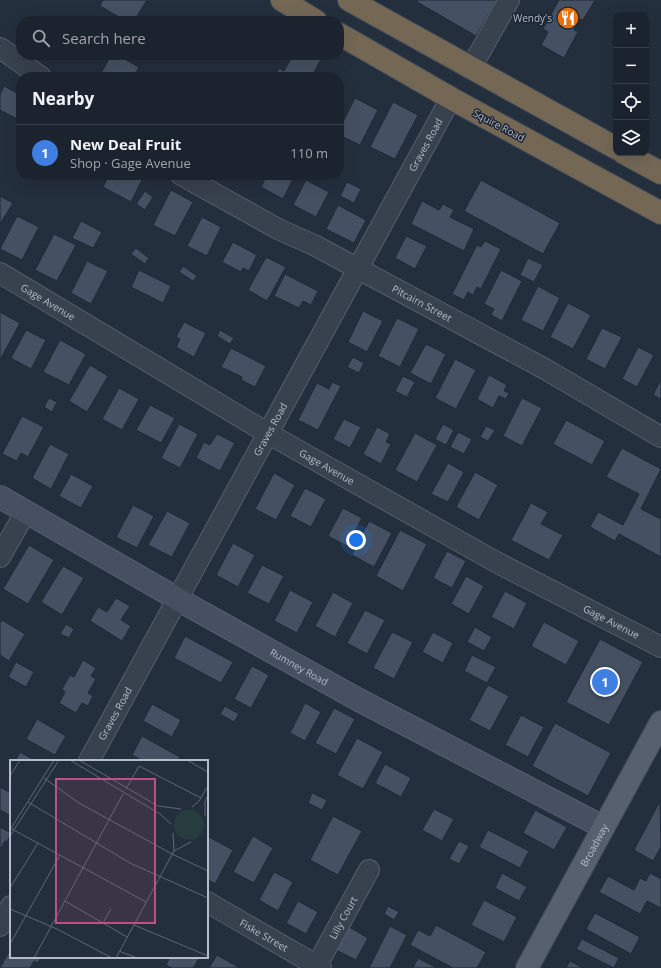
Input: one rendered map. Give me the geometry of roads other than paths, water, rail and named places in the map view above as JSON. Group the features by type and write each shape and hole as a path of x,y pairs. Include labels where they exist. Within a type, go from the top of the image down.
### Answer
{"highway":[{"path":"282,0 308,16"},
{"path":"349,0 468,68 613,146"},
{"name":"Squire Road","path":"344,37 451,98 661,212"},
{"path":"630,156 661,173"}],"main road":[{"name":"Broadway","path":"527,968 661,722"}],"street":[{"path":"468,68 480,52 509,0"},
{"path":"0,48 16,60"},
{"path":"17,60 33,72"},
{"name":"Graves Road","path":"90,760 269,434 451,98"},
{"name":"Pitcairn Street","path":"190,180 280,230 314,245 358,268 545,369 661,437"},
{"name":"Gage Avenue","path":"0,273 269,434 496,562 661,647"},
{"name":"Rumney Road","path":"0,497 178,599 376,709 603,827"},
{"path":"0,557 26,511"},
{"name":"Lilly Court","path":"319,967 368,870"},
{"name":"Fiske Street","path":"208,903 319,967"},
{"path":"0,926 10,908"}],"place":[{"name":"Wendy's","path":"568,18"},
{"name":"New Deal Fruit","path":"605,682"}]}
